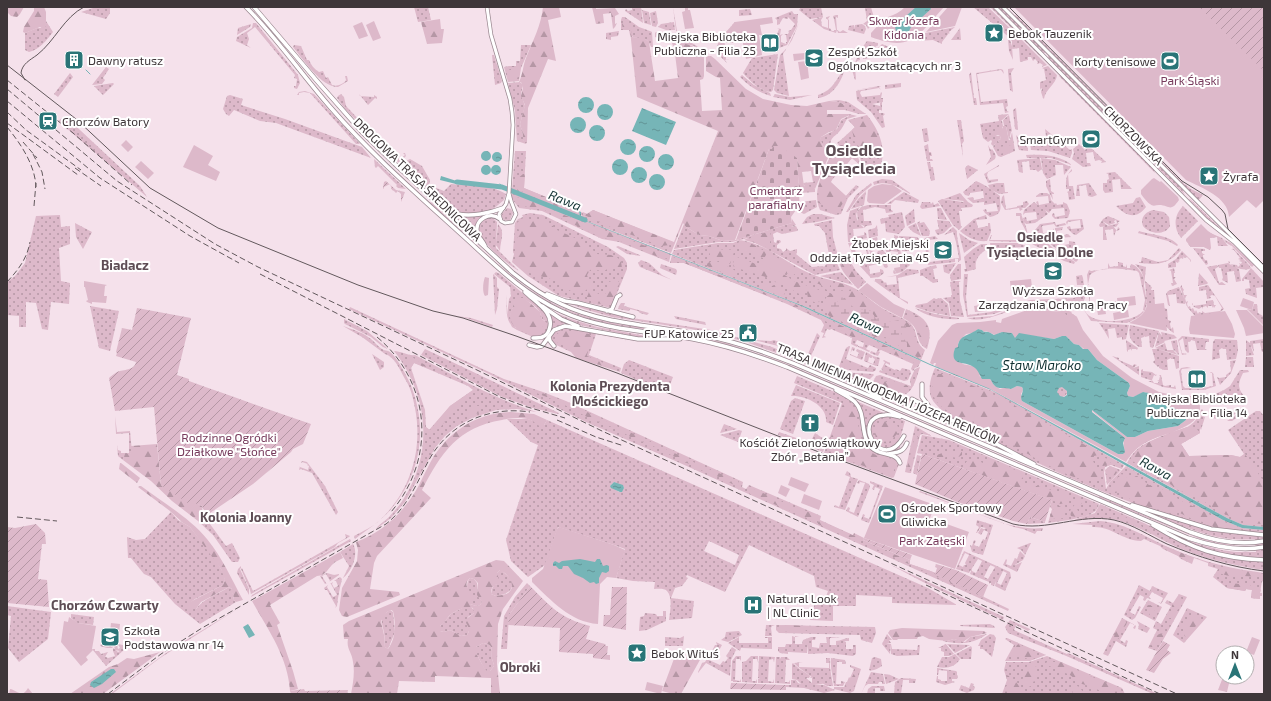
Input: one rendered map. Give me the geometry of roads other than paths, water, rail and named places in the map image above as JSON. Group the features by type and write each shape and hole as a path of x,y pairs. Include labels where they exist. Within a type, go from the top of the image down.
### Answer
{"main road":[{"name":"DROGOWA TRASA ŚREDNICOWA","path":"246,7 331,108 358,137 408,186 520,287"},
{"name":"DROGOWA TRASA ŚREDNICOWA","path":"254,7 363,133 434,201 513,273"},
{"path":"487,7 492,37 510,99 513,125 509,194 503,208 499,213 500,219"},
{"name":"CHORZOWSKA","path":"994,7 1206,220 1234,242 1264,272"},
{"name":"CHORZOWSKA","path":"1003,7 1264,268"},
{"path":"1044,57 1049,53"},
{"path":"1185,190 1185,199 1193,198"},
{"path":"487,250 478,234 478,223 483,218 488,216 494,216 500,219 501,222 505,223 512,222 516,214 509,194"},
{"path":"434,201 451,211 462,214 478,214 507,206 514,208"},
{"name":"TRASA IMIENIA NIKODEMA I JÓZEFA RENCÓW","path":"513,273 535,289 561,304 595,317 697,334 744,345 789,361 1179,527 1212,539 1232,543 1253,543 1264,541"},
{"path":"520,287 548,314 550,325 545,336 533,338"},
{"name":"TRASA IMIENIA NIKODEMA I JÓZEFA RENCÓW","path":"520,287 549,305 586,321 618,328 716,344 745,352 772,362 1182,535 1211,545 1231,548 1254,549 1264,547"},
{"path":"535,289 560,300 633,317"},
{"path":"605,311 612,309 617,297 620,295"},
{"path":"538,303 566,322 592,330"},
{"path":"529,345 542,346 556,329 562,326 638,338 685,338"},
{"path":"550,336 550,341 554,346"},
{"path":"842,375 867,392 877,396 883,402"},
{"path":"827,384 855,403 860,410 864,434 868,443 874,450 896,456 900,463"},
{"path":"922,384 922,398 934,410"},
{"path":"912,399 1047,471"},
{"path":"904,436 896,446 884,449 873,444 870,438 869,430 872,421 881,415 907,418"},
{"path":"885,454 902,452 907,443"},
{"path":"1116,500 1211,529 1264,536"},
{"path":"1144,519 1190,545 1208,552 1232,557 1264,560"}],"water":[{"path":"916,7 930,7 931,9 911,27 907,35 905,36 896,31 896,25"},
{"path":"586,97 592,99 594,105 592,111 586,113 580,111 578,105 580,99"},
{"path":"605,104 611,106 613,112 611,118 605,120 599,118 597,112 599,106"},
{"path":"642,108 676,122 666,145 632,131"},
{"path":"578,117 584,119 586,125 584,131 578,133 572,131 570,125 572,119"},
{"path":"597,125 603,127 605,133 603,139 597,141 591,139 589,133 591,127"},
{"path":"628,139 634,141 636,147 634,153 628,155 622,153 620,147 622,141"},
{"path":"647,146 653,148 655,154 653,160 647,162 641,160 639,154 641,148"},
{"path":"484,151 488,151 490,152 490,160 484,161 481,158 481,154"},
{"path":"495,152 499,152 501,153 501,161 495,162 492,159 492,155"},
{"path":"666,154 672,156 674,162 672,168 666,170 660,168 658,162 660,156"},
{"path":"620,159 626,161 628,167 626,173 620,175 614,173 612,167 614,161"},
{"path":"484,165 488,165 490,166 490,174 484,175 481,172 481,168"},
{"path":"494,165 498,165 500,166 500,174 494,175 491,172 491,168"},
{"path":"639,167 645,169 647,175 645,181 639,183 633,181 631,175 633,169"},
{"path":"657,174 663,176 665,182 663,188 657,190 651,188 649,182 651,176"},
{"path":"441,176 463,183 456,184 440,180"},
{"path":"579,211 581,212 581,216 584,220 806,307 930,364 988,388 1227,518 1243,525 1264,527 1264,530 1242,528 1223,520 991,390 930,365 799,305 580,219"},
{"name":"Staw Maroko","path":"978,329 994,335 1002,332 1012,333 1015,338 1019,333 1054,339 1066,336 1074,344 1079,345 1083,349 1088,349 1097,360 1129,383 1130,386 1127,393 1128,396 1133,397 1143,392 1149,393 1156,396 1165,405 1178,410 1180,415 1186,415 1186,420 1178,426 1148,431 1135,437 1127,437 1092,410 1092,412 1125,438 1123,443 1125,452 1123,454 1118,454 1022,401 1022,387 1017,386 1011,389 996,387 990,379 982,379 974,367 955,360 955,348 958,347 960,340","holes":["1062,387 1067,391 1067,395 1064,397 1060,396 1057,392 1059,388"]},
{"path":"614,482 623,485 624,488 622,492 611,488 610,486"},
{"path":"580,559 595,562 597,559 600,559 603,566 609,566 609,571 606,573 602,572 599,578 599,583 596,584 594,582 590,583 574,574 568,566 563,566 562,569 559,569 556,566 553,566 555,561 559,563 562,561"},
{"path":"248,624 255,635 249,638 243,627"},
{"path":"111,669 114,669 116,672 102,684 94,688 90,685 91,682"}],"waterway":[{"path":"86,70 90,74"},
{"name":"Rawa","path":"457,182 502,187 585,220"}],"tram line":[{"path":"25,80 21,73 25,65 49,43 77,11 84,7"},
{"path":"1009,7 1182,181 1208,197 1222,210 1225,214 1228,229 1264,265"},
{"path":"7,65 76,119 150,188 218,228 358,285 433,311 463,318 516,336 617,373 829,456 1013,524 1038,526 1101,518 1114,520 1134,527 1167,544 1190,553 1239,567 1264,571"}],"railway":[{"path":"7,80 73,133 132,185"},
{"path":"7,89 117,181 215,244 258,267 477,370 602,431 1177,694"},
{"path":"7,101 100,178 190,236 239,263"},
{"path":"7,112 26,130 81,170"},
{"path":"7,123 78,175"},
{"path":"7,127 17,140 30,163 36,187"},
{"path":"23,142 37,158"},
{"path":"33,154 42,172 45,189"},
{"path":"75,168 101,186"},
{"path":"34,206 36,183"},
{"path":"7,282 22,264 27,254 30,242"},
{"path":"260,274 500,397 565,418"},
{"path":"377,337 395,355 408,376 417,398 422,421 421,445 416,468 406,491 391,512"},
{"path":"108,694 161,654 202,628 386,524 394,517 406,502 430,458 439,445 460,426 486,414 515,411 530,412"},
{"path":"557,420 596,437 624,446"},
{"path":"17,517 57,521"},
{"path":"926,585 1160,694"}],"place":[{"name":"Bebok Tauzenik","path":"994,33"},
{"name":"Miejska Biblioteka Publiczna - Filia 25","path":"770,43"},
{"name":"Zespół Szkół Ogólnokształcących nr 3","path":"814,58"},
{"name":"Dawny ratusz","path":"74,60"},
{"name":"Korty tenisowe","path":"1170,61"},
{"name":"Chorzów Batory","path":"48,121"},
{"name":"SmartGym","path":"1091,139"},
{"name":"Żyrafa","path":"1209,176"},
{"name":"Żłobek Miejski Oddział Tysiąclecia 45","path":"943,250"},
{"name":"Wyższa Szkoła Zarządzania Ochroną Pracy","path":"1053,271"},
{"name":"FUP Katowice 25","path":"748,333"},
{"name":"Miejska Biblioteka Publiczna - Filia 14","path":"1197,379"},
{"name":"Kościół Zielonoświątkowy Zbór „Betania”","path":"810,423"},
{"name":"Ośrodek Sportowy Gliwicka","path":"887,514"},
{"name":"Natural Look | NL Clinic","path":"753,605"},
{"name":"Szkoła Podstawowa nr 14","path":"110,637"},
{"name":"Bebok Wituś","path":"637,653"}],"district":[{"name":"Osiedle Tysiąclecia","path":"854,158"},
{"name":"Osiedle Tysiąclecia Dolne","path":"1040,244"},
{"name":"Biadacz","path":"125,265"},
{"name":"Kolonia Prezydenta Mościckiego","path":"610,394"},
{"name":"Kolonia Joanny","path":"246,517"},
{"name":"Chorzów Czwarty","path":"105,605"},
{"name":"Obroki","path":"520,667"}],"park label":[{"name":"Skwer Józefa Kidonia","path":"904,27"},
{"name":"Park Śląski","path":"1190,80"},
{"name":"Cmentarz parafialny","path":"776,197"},
{"name":"Rodzinne Ogródki Działkowe \"Słońce\"","path":"229,444"},
{"name":"Park Załęski","path":"932,540"}]}
